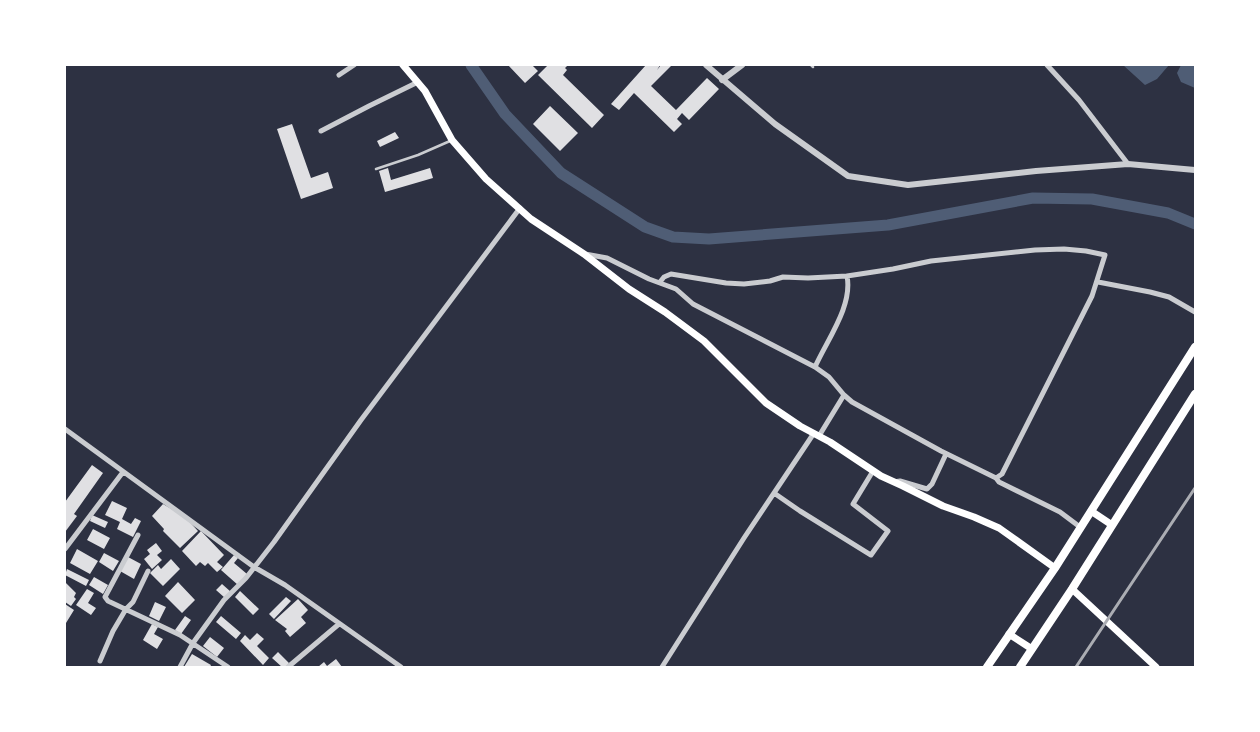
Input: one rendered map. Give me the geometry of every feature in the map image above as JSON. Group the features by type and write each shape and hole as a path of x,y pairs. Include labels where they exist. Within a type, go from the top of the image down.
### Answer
{"main road":[{"path":"403,65 426,91 452,140 486,179 531,219 584,254 629,289 665,312 704,341 766,403 881,476 943,506 974,516 999,528 1055,568"},
{"path":"987,667 1055,568 1195,347"},
{"path":"1020,667 1195,394"},
{"path":"1091,511 1112,525"},
{"path":"1072,588 1156,667"},
{"path":"1009,634 1032,648"}],"street":[{"path":"339,75 354,65"},
{"path":"706,65 775,124 848,176 908,185 1036,171 1128,164 1195,170"},
{"path":"722,80 742,65"},
{"path":"1047,65 1079,100 1128,164"},
{"path":"321,131 418,82"},
{"path":"180,667 193,643 224,600 274,542 367,412 520,208"},
{"path":"660,282 664,277 671,274 744,284 770,281 783,277 847,276 966,256 1035,250 1064,249 1104,255 1098,282 1092,296 1002,474 996,478"},
{"path":"584,254 607,258 649,279 676,289 693,304 815,367 829,377 852,402 946,454 1060,512 1080,528"},
{"path":"815,367 846,301 848,292 847,276"},
{"path":"1098,282 1169,297 1195,312"},
{"path":"662,667 774,493 844,395"},
{"path":"65,429 254,567 285,585 399,667"},
{"path":"894,482 900,481 927,489 932,484 946,454"},
{"path":"774,493 870,555 888,530 853,504 873,471"},
{"path":"65,549 123,472"},
{"path":"138,535 105,597 108,601 153,621 193,643 228,667"},
{"path":"100,661 113,631 126,609 133,602 148,571"},
{"path":"288,667 339,624"}],"lane":[{"path":"376,169 418,155 452,140"}],"water":[{"path":"1123,65 1169,65 1157,79 1145,85"},
{"path":"1181,65 1195,65 1195,88 1181,82 1177,73"}],"building":[{"path":"508,65 532,65 538,71 525,83"},
{"path":"548,65 568,65 563,75 604,115 592,128 538,75"},
{"path":"646,65 660,65 657,70 661,65 672,65 651,86 676,110 707,78 719,89 689,120 682,113 677,119 682,124 674,132 634,93 619,110 611,104"},
{"path":"550,106 578,133 560,151 533,124"},
{"path":"292,124 311,178 328,172 333,188 301,199 277,129"},
{"path":"395,132 399,138 380,147 377,141"},
{"path":"388,168 391,180 430,168 433,178 385,192 379,171"},
{"path":"92,465 103,473 74,514 77,516 65,532 65,502"},
{"path":"112,501 127,508 122,519 131,524 135,518 141,521 133,537 117,529 120,522 105,515"},
{"path":"163,504 185,517 198,531 180,548 163,531 164,529 152,516"},
{"path":"92,515 108,522 105,528 90,521"},
{"path":"93,529 110,538 104,549 87,540"},
{"path":"201,531 224,555 217,562 223,567 217,572 208,563 205,566 200,562 196,566 182,551"},
{"path":"156,543 162,551 157,555 162,560 152,569 144,559 150,554 147,550"},
{"path":"77,549 98,561 90,574 70,563"},
{"path":"104,553 119,561 113,571 99,562"},
{"path":"234,555 238,558 234,563 247,574 238,585 221,570"},
{"path":"128,557 141,564 134,579 120,571"},
{"path":"171,559 180,569 163,586 150,573 158,565 161,569"},
{"path":"67,569 89,580 86,586 65,575"},
{"path":"94,577 108,585 103,594 89,585"},
{"path":"65,582 76,593 74,597 76,599 71,606 65,602"},
{"path":"178,582 195,600 182,613 165,596"},
{"path":"222,584 231,592 225,598 216,590"},
{"path":"87,589 94,593 88,603 96,608 91,615 76,605"},
{"path":"240,591 259,609 253,615 235,597"},
{"path":"286,597 291,601 274,619 269,614"},
{"path":"298,599 308,610 301,617 306,623 290,637 285,631 287,629 275,620"},
{"path":"155,602 166,607 159,621 149,616"},
{"path":"65,604 74,610 66,623 65,622"},
{"path":"185,616 191,620 181,634 175,630"},
{"path":"221,616 241,633 236,639 216,622"},
{"path":"152,624 158,627 154,634 163,639 157,649 143,640"},
{"path":"257,633 264,639 257,646 269,658 263,665 240,641 245,635 250,640"},
{"path":"210,637 224,648 217,657 203,646"},
{"path":"278,652 289,663 286,667 282,667 272,658"},
{"path":"192,654 211,665 210,667 184,667"},
{"path":"336,659 342,667 318,667 324,662 327,666"}],"waterway":[{"path":"471,65 505,114 561,173 645,227 673,237 709,239 888,225 1033,198 1092,199 1168,213 1195,224"}],"railway":[{"path":"1076,667 1195,488"}]}
